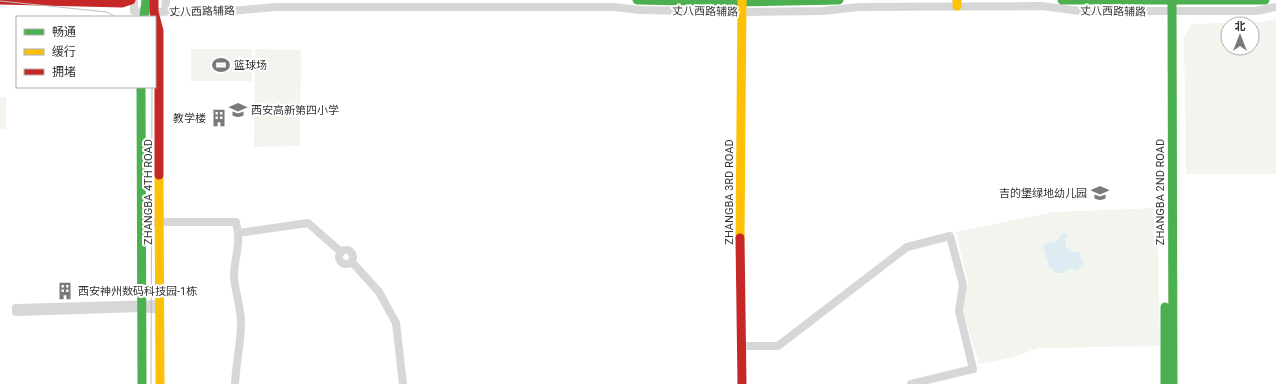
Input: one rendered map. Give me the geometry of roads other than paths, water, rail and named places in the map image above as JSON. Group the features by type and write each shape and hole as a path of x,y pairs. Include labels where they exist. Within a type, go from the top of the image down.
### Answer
{"street":[{"path":"0,0 122,3 133,0"},
{"name":"丈八西路辅路","path":"133,0 134,11 148,13 231,11 274,7 614,6 641,10 738,12 823,11 859,7 957,3 1042,6 1080,11 1256,11 1276,8"},
{"name":"ZHANGBA 4TH ROAD","path":"146,0 148,13"},
{"name":"ZHANGBA 4TH ROAD","path":"148,13 154,0"},
{"path":"165,12 166,0"},
{"path":"637,0 839,0"},
{"path":"1062,0 1265,0"},
{"name":"ZHANGBA 2ND ROAD","path":"1165,384 1168,0"},
{"name":"ZHANGBA 3RD ROAD","path":"738,1 742,384"},
{"name":"ZHANGBA 2ND ROAD","path":"1168,11 1173,384"},
{"name":"ZHANGBA 3RD ROAD","path":"734,384 738,12"},
{"name":"ZHANGBA 4TH ROAD","path":"156,26 159,31 160,384"},
{"name":"ZHANGBA 4TH ROAD","path":"141,88 142,384"},
{"path":"142,222 236,222 239,247 234,278 241,310 241,323 235,384"},
{"path":"238,233 308,223 341,252 339,259 342,263 346,265 352,262 379,292 396,323 403,384"},
{"path":"741,346 778,346 907,247 950,236 963,285 959,311 973,369 911,384"},
{"path":"142,306 16,312 16,308 142,306 160,307"}],"tram line":[{"path":"0,1 107,12 114,16"},
{"path":"151,384 152,88"}],"place":[{"name":"篮球场","path":"221,65"},
{"name":"西安高新第四小学","path":"238,110"},
{"name":"教学楼","path":"219,118"},
{"name":"吉的堡绿地幼儿园","path":"1100,193"},
{"name":"西安神州数码科技园-1栋","path":"65,291"}]}
